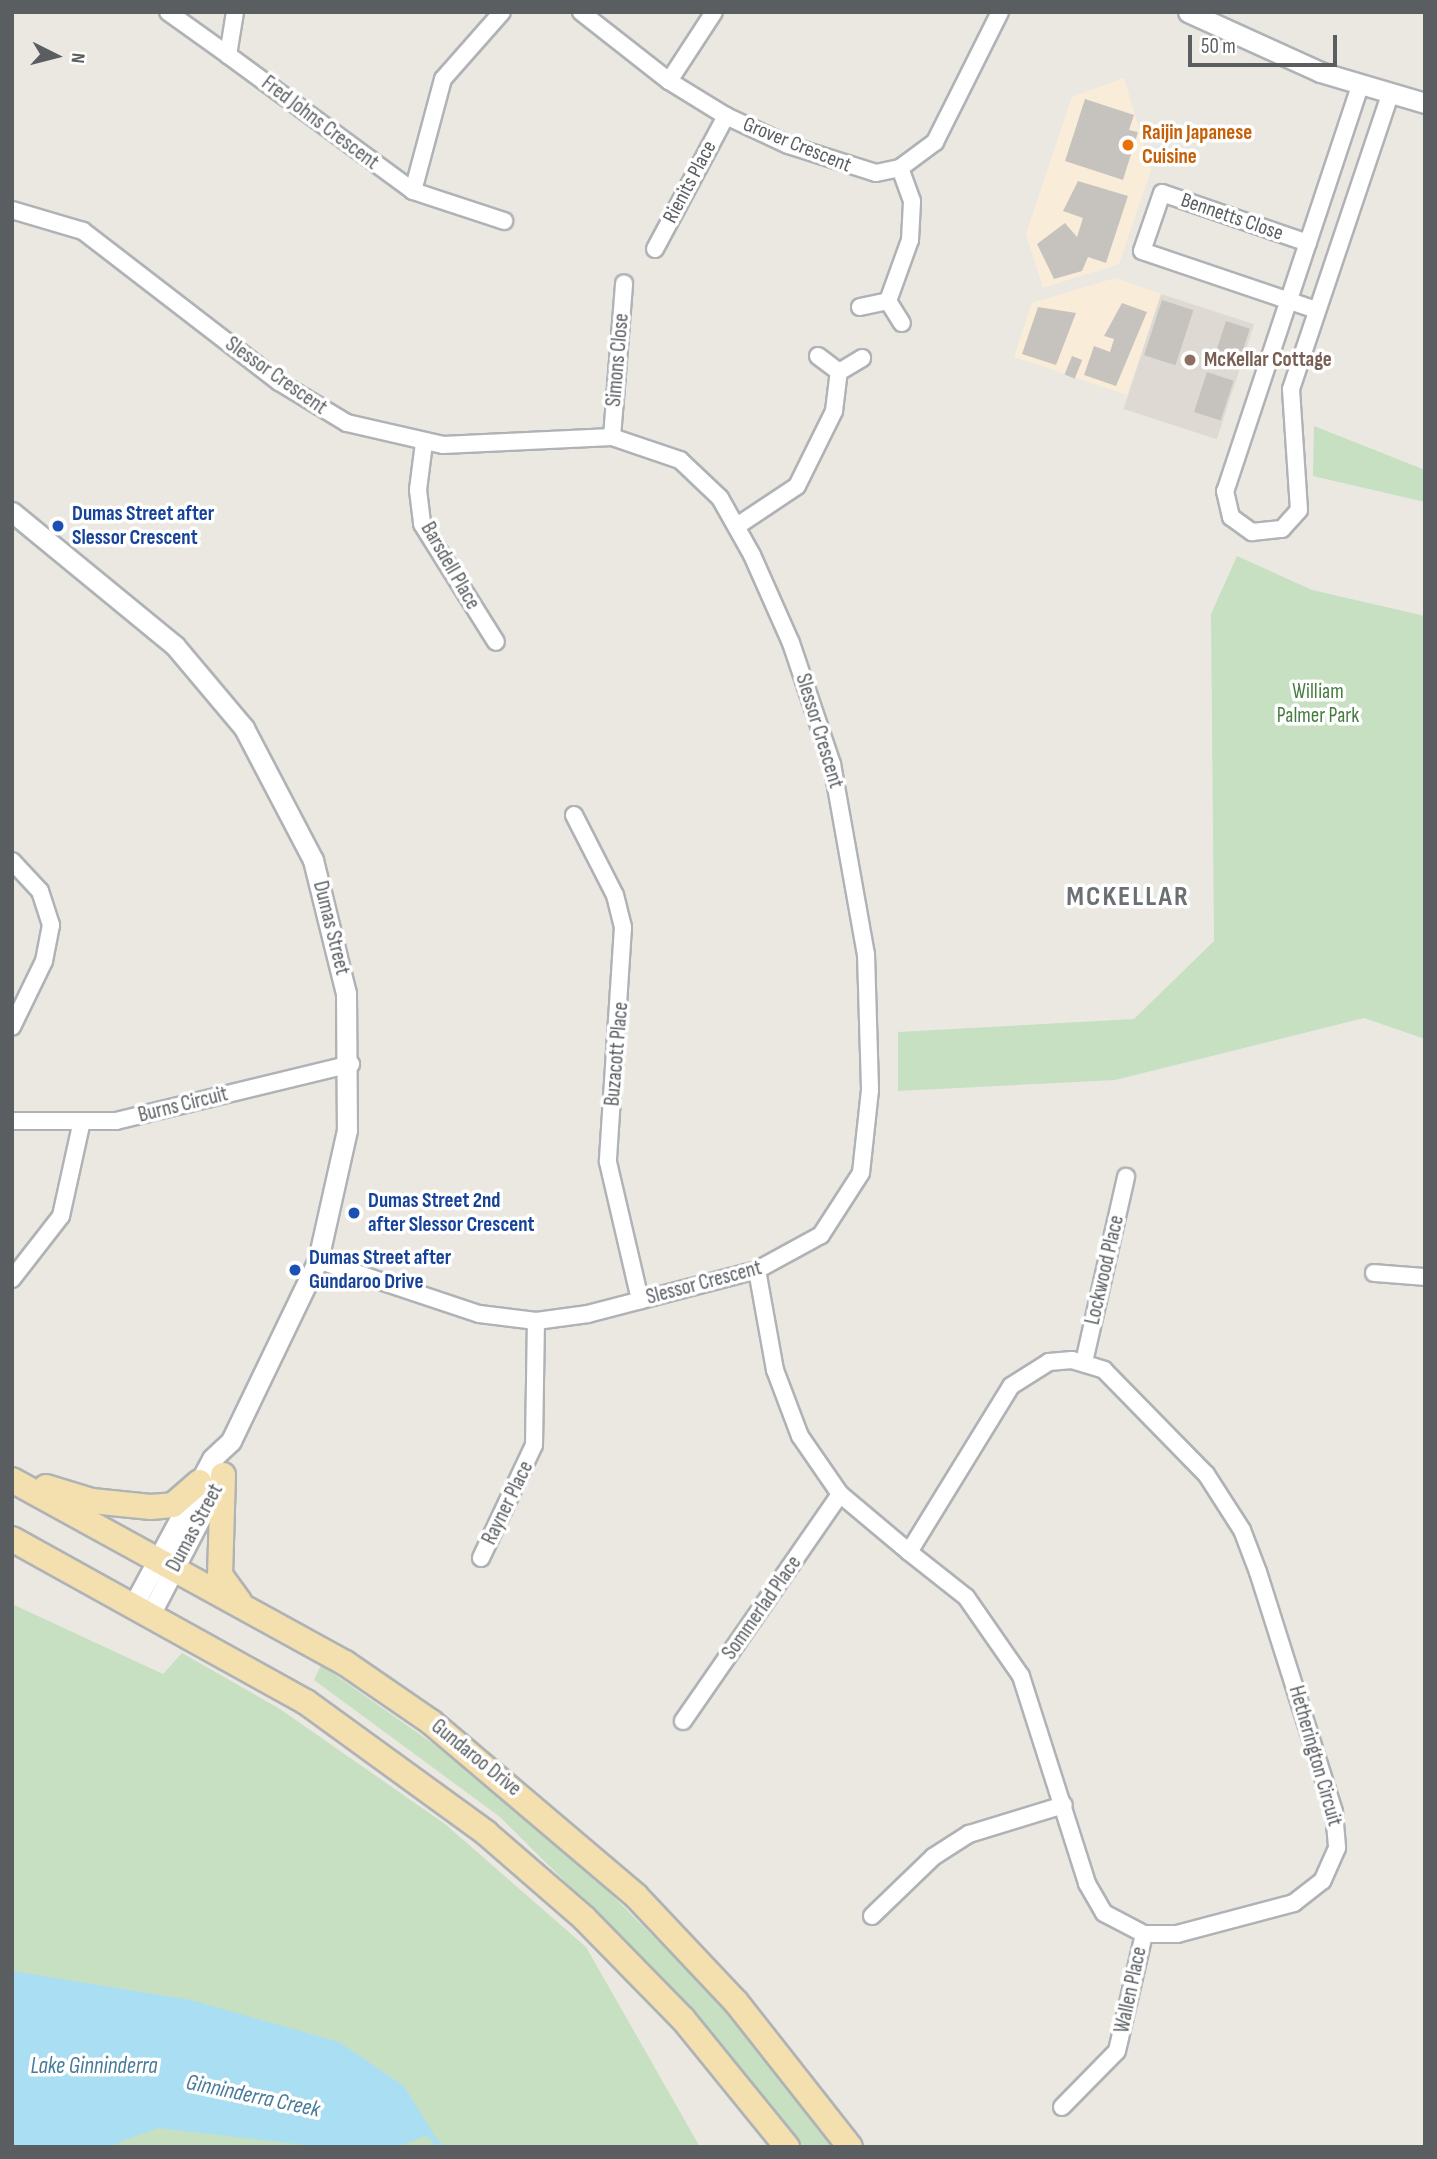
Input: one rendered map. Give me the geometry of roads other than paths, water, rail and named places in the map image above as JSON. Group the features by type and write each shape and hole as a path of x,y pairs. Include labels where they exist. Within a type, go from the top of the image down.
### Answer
{"main road":[{"path":"223,1475 220,1575 245,1609"},
{"path":"12,1478 92,1501 150,1507 173,1505 199,1482"},
{"name":"Gundaroo Drive","path":"12,1478 345,1663 431,1722 636,1896 736,2002 850,2147"},
{"path":"12,1539 142,1608 306,1702 486,1833 584,1917 683,2019 787,2147"}],"street":[{"name":"Fred Johns Crescent","path":"168,12 413,191 504,221"},
{"path":"228,55 235,12"},
{"path":"413,191 443,79 502,12"},
{"name":"Grover Crescent","path":"581,12 668,82 726,116 851,169 900,168"},
{"path":"668,82 714,12"},
{"path":"902,323 888,301 913,220 900,168 934,142 1000,12"},
{"path":"1188,12 1360,86 1425,103"},
{"name":"Bennetts Close","path":"1360,86 1225,491 1231,517 1252,532 1282,529 1298,510 1291,389 1390,94"},
{"name":"Rienits Place","path":"654,249 726,116"},
{"name":"Bennetts Close","path":"1308,243 1162,194 1142,251 1316,310"},
{"name":"Slessor Crescent","path":"12,210 52,216 83,231 323,411 424,443 612,437 680,460 708,484 737,526 791,643 832,764 859,890 870,1018 868,1137 854,1190 807,1247 757,1270 640,1300 536,1321 479,1314 318,1260"},
{"name":"Simons Close","path":"612,437 624,284"},
{"path":"860,307 888,301"},
{"path":"818,356 839,372"},
{"path":"737,526 797,486 827,432 839,372 862,358"},
{"name":"Barsdell Place","path":"424,443 418,490 422,524 496,642"},
{"name":"Dumas Street","path":"12,512 175,646 244,728 285,797 313,860 340,957 351,1064 342,1163 318,1260 231,1441 199,1482 165,1565"},
{"name":"Buzacott Place","path":"575,815 615,895 623,928 608,1162 640,1300"},
{"path":"12,861 40,891 51,925 44,961 12,1027"},
{"name":"Burns Circuit","path":"12,1121 81,1125 351,1064"},
{"path":"12,1279 61,1216 81,1125"},
{"name":"Lockwood Place","path":"1084,1362 1126,1177"},
{"name":"Hetherington Circuit","path":"757,1270 782,1393 812,1456 840,1494 966,1597 1010,1654 1031,1698 1091,1894 1113,1920 1144,1934 1177,1934 1304,1897 1334,1860 1337,1824 1258,1572 1231,1511 1121,1384 1084,1362"},
{"path":"1374,1273 1425,1277"},
{"name":"Rayner Place","path":"481,1558 534,1445 536,1321"},
{"path":"909,1552 1011,1386 1038,1366 1084,1362"},
{"name":"Dumas Street","path":"142,1608 165,1565 223,1475 231,1441"},
{"name":"Sommerlad Place","path":"683,1721 840,1494"},
{"path":"872,1916 933,1857 969,1834 1064,1805"},
{"name":"Wallen Place","path":"1062,2107 1117,2051 1144,1934"}],"water":[{"name":"Lake Ginninderra","path":"12,1971 191,2000 339,2042 404,2086 433,2133 397,2147 323,2147 158,2128 107,2147 12,2147"}],"waterway":[{"name":"Ginninderra Creek","path":"427,2132 441,2147"}],"place":[{"name":"Raijin Japanese Cuisine","path":"1128,145"},
{"name":"McKellar Cottage","path":"1190,360"},
{"name":"Dumas Street after Slessor Crescent","path":"58,526"},
{"name":"Dumas Street 2nd after Slessor Crescent","path":"354,1213"},
{"name":"Dumas Street after Gundaroo Drive","path":"295,1270"}],"district":[{"name":"MCKELLAR","path":"1128,897"}],"park label":[{"name":"William Palmer Park","path":"1318,704"}]}
